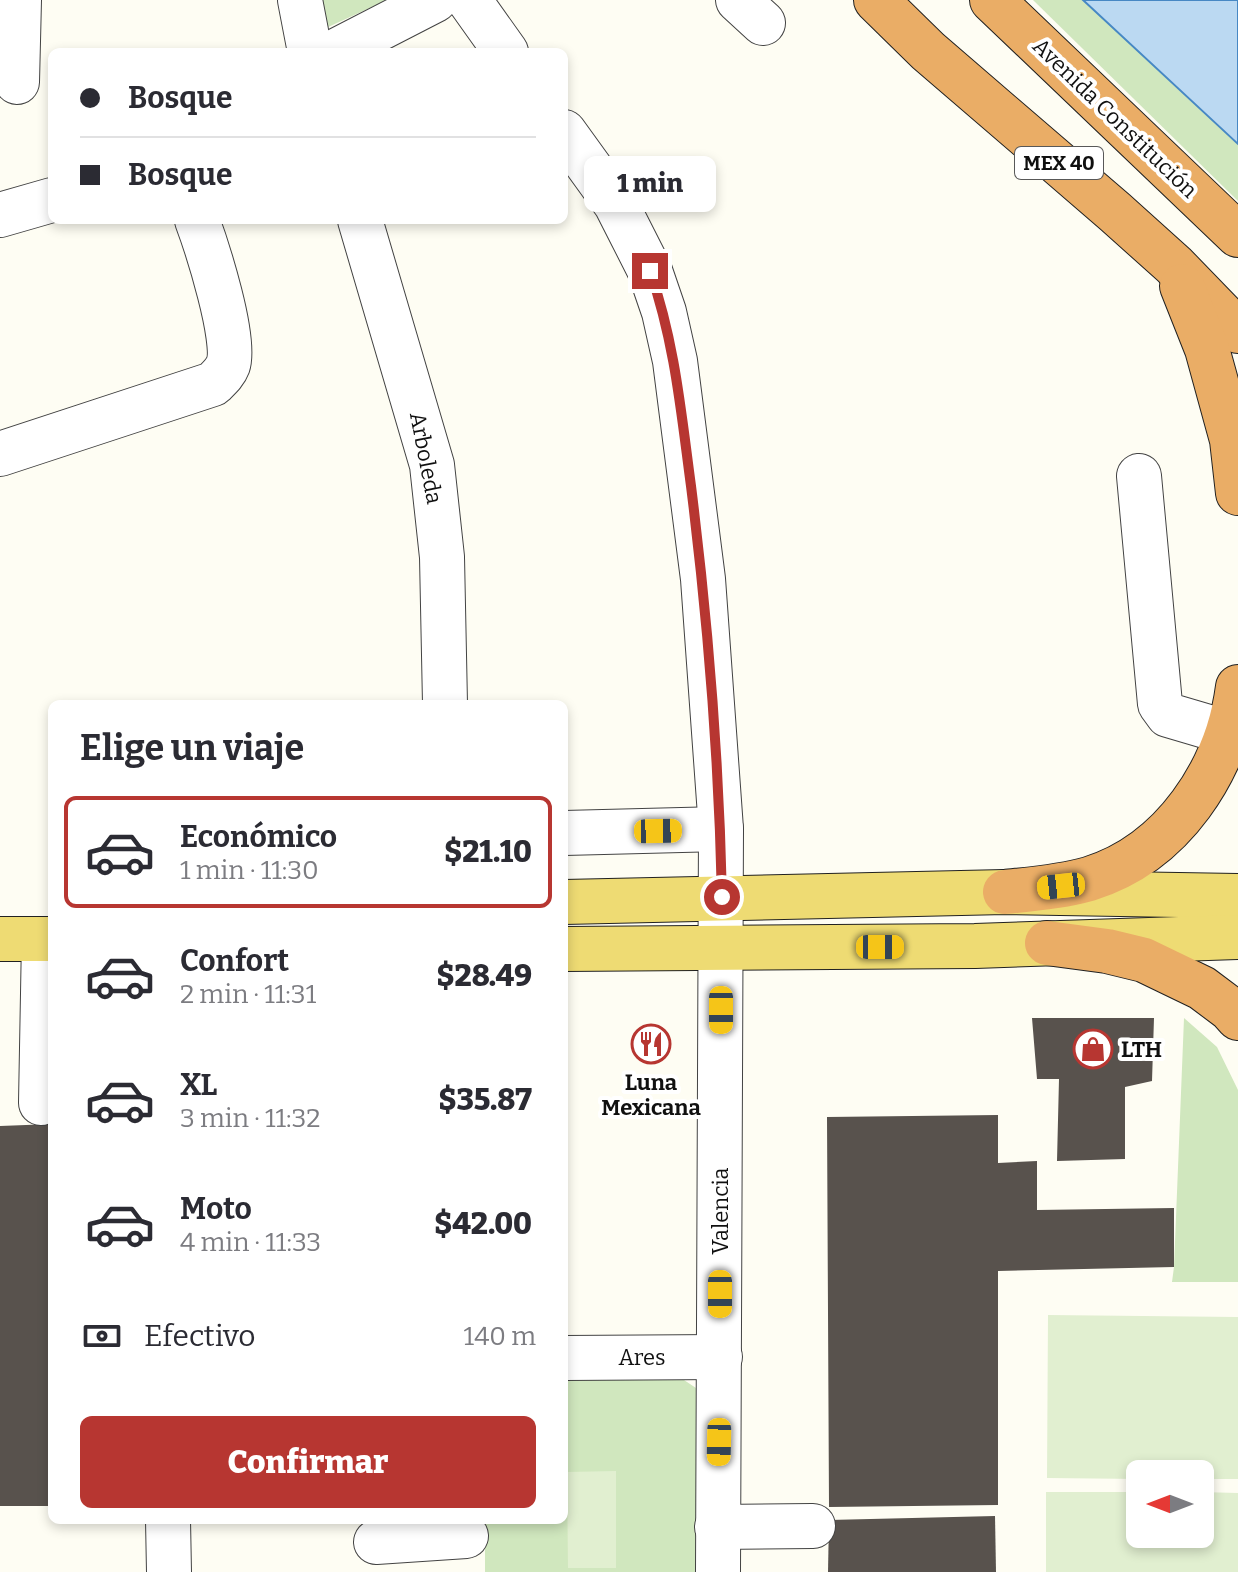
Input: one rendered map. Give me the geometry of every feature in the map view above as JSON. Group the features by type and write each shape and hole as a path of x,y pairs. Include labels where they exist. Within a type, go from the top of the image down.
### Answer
{"highway":[{"name":"MEX 40","path":"876,0 928,51 1174,265 1238,331"},
{"name":"Avenida Constitución","path":"992,0 1238,235"},
{"path":"1174,265 1207,349 1232,440 1238,493"},
{"path":"1005,892 1061,886 1092,878 1120,866 1168,831 1196,797 1219,760 1229,733 1238,687"},
{"path":"1047,943 1107,951 1144,960 1202,988 1238,1018"}],"main road":[{"path":"568,902 1005,892 1238,896"},
{"path":"568,949 975,946 1238,937"},
{"path":"0,939 48,939"}],"street":[{"path":"0,1 12,0"},
{"path":"17,82 19,0"},
{"path":"300,0 309,48"},
{"path":"342,48 435,0"},
{"path":"469,0 503,48"},
{"name":"Valencia","path":"568,138 616,204 650,271 667,324 675,361 703,579 721,829 718,1572"},
{"path":"0,215 48,201"},
{"path":"0,454 213,384 223,375 228,366 230,344 198,224"},
{"name":"Arboleda","path":"361,224 432,465 442,557 445,700"},
{"path":"1139,476 1160,704 1168,715 1229,733"},
{"path":"568,833 721,829"},
{"path":"41,1103 48,939"},
{"name":"Ares","path":"568,1358 720,1357"},
{"path":"168,1524 169,1572"},
{"path":"717,1527 813,1526"},
{"path":"376,1542 466,1543"}],"green space":[{"path":"313,0 387,0 326,28"},
{"path":"1033,0 1238,0 1238,201"},
{"path":"1184,1018 1217,1047 1238,1090 1238,1282 1172,1282"},
{"path":"1048,1315 1238,1317 1238,1479 1214,1479 1214,1460 1126,1460 1126,1479 1047,1478"},
{"path":"681,1378 699,1390 700,1572 485,1572 485,1524 568,1524 568,1379"},
{"path":"616,1471 616,1568 568,1568 568,1472"},
{"path":"1046,1492 1126,1492 1126,1548 1214,1548 1214,1492 1238,1493 1238,1572 1046,1572"}],"water":[{"path":"1083,0 1238,0 1238,144"}],"building":[{"path":"1032,1018 1154,1018 1152,1081 1125,1087 1125,1159 1057,1161 1059,1079 1037,1079"},
{"path":"998,1115 998,1163 1037,1161 1037,1210 1174,1208 1174,1267 998,1271 998,1505 829,1507 827,1117"},
{"path":"48,1124 48,1506 0,1506 0,1126"},
{"path":"995,1516 996,1572 828,1572 829,1520"}],"place":[{"name":"Luna Mexicana","path":"651,1044"},
{"name":"LTH","path":"1093,1049"}],"route":[{"path":"650,271 664,312 675,361 703,579 721,829 722,897"}]}
